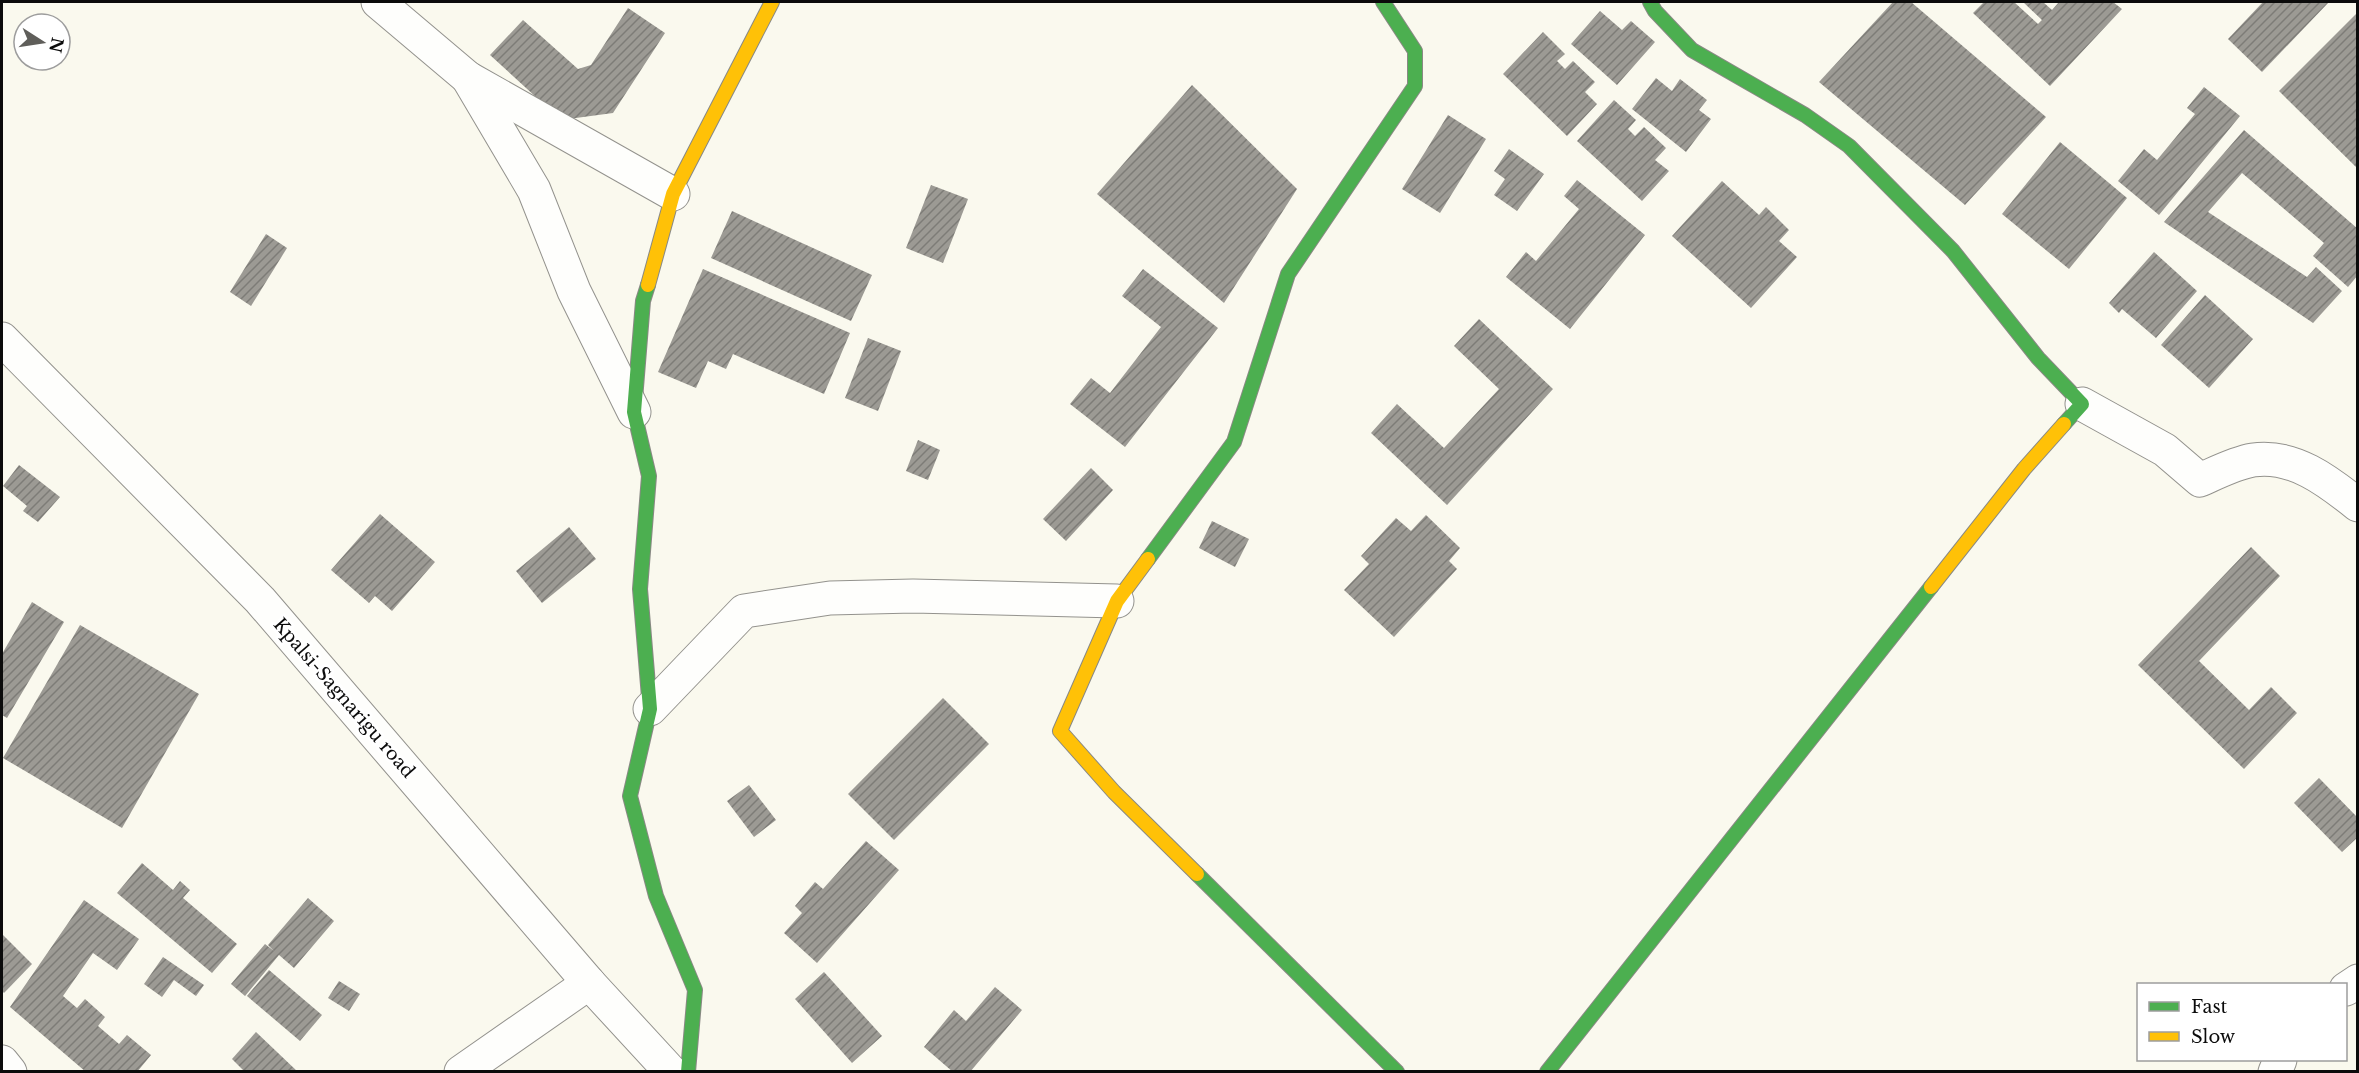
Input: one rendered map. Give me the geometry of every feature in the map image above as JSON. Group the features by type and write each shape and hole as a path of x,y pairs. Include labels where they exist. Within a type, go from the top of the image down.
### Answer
{"street":[{"path":"378,2 468,78 673,194"},
{"path":"634,412 643,301 673,194 772,2"},
{"path":"1383,2 1415,51 1415,86 1288,274 1234,442 1117,601 1060,731 1114,792 1397,1071"},
{"path":"1650,2 1655,12 1692,50 1805,115 1849,146 1953,251 2038,358 2082,404 2165,450 2200,480 2252,460 2287,461 2328,481 2358,505"},
{"path":"468,78 534,190 574,291 634,412 649,476 640,589 650,710 630,796 656,896 695,990 688,1071"},
{"name":"Kpalsi-Sagnarigu road","path":"2,339 260,600 589,983 671,1071"},
{"path":"1547,1071 2024,469 2082,404"},
{"path":"650,710 744,611 830,598 854,597 913,596 1117,601"},
{"path":"461,1071 589,983"},
{"path":"2,1062 10,1071"}],"building":[{"path":"1893,2 1911,2 2046,117 1965,205 1819,82"},
{"path":"1984,2 2014,2 2038,24 2042,20 2023,2 2043,2 2052,10 2059,2 2113,2 2122,9 2050,86 1973,13"},
{"path":"2263,2 2329,2 2262,72 2228,39"},
{"path":"628,8 665,33 613,113 561,120 490,55 523,20 578,69 591,65"},
{"path":"1600,11 1622,30 1631,21 1655,42 1617,85 1571,44"},
{"path":"2358,12 2358,169 2279,91"},
{"path":"1543,32 1565,54 1557,61 1565,69 1573,61 1595,82 1585,92 1597,104 1567,136 1503,74"},
{"path":"1656,78 1672,91 1680,79 1707,100 1699,110 1711,119 1686,152 1632,109"},
{"path":"1192,85 1297,189 1224,303 1097,194"},
{"path":"2204,87 2240,116 2159,215 2118,181 2144,149 2157,160 2195,114 2187,108"},
{"path":"1614,100 1636,120 1628,129 1635,136 1644,127 1666,148 1655,160 1669,171 1642,201 1577,141"},
{"path":"1448,115 1486,139 1440,213 1402,189"},
{"path":"2244,130 2358,229 2358,275 2348,287 2313,256 2324,243 2242,173 2208,212 2307,277 2316,267 2342,291 2313,323 2164,222"},
{"path":"2060,142 2127,198 2069,269 2002,214"},
{"path":"1509,149 1544,174 1517,211 1494,195 1505,179 1494,171"},
{"path":"1577,180 1645,235 1570,329 1506,277 1526,252 1536,261 1579,209 1564,196"},
{"path":"1722,181 1759,215 1766,207 1789,230 1779,241 1797,257 1751,308 1672,236"},
{"path":"931,185 968,199 943,263 906,248"},
{"path":"732,211 872,275 851,321 711,258"},
{"path":"266,234 287,248 251,306 230,292"},
{"path":"2154,252 2197,291 2156,338 2122,309 2119,313 2109,303"},
{"path":"703,269 850,333 824,394 733,354 726,369 708,361 696,388 658,372"},
{"path":"1143,269 1218,328 1125,447 1070,404 1091,378 1110,393 1161,327 1122,296"},
{"path":"2205,295 2253,339 2209,388 2161,345"},
{"path":"1479,319 1553,389 1447,505 1371,433 1397,404 1444,448 1499,389 1454,346"},
{"path":"868,338 901,351 878,411 845,398"},
{"path":"918,440 940,450 928,480 906,471"},
{"path":"19,465 60,497 38,522 23,511 27,506 3,486"},
{"path":"1091,468 1113,490 1066,541 1043,519"},
{"path":"380,514 435,562 392,611 375,596 369,603 331,570"},
{"path":"1426,515 1460,548 1449,561 1457,569 1394,637 1344,590 1369,564 1361,556 1396,518 1411,531"},
{"path":"1212,521 1249,539 1235,567 1199,548"},
{"path":"569,527 596,559 542,603 516,571"},
{"path":"2251,547 2280,576 2199,661 2249,710 2271,687 2297,713 2244,769 2138,665"},
{"path":"32,602 64,622 7,718 2,715 2,654"},
{"path":"80,625 199,694 122,828 3,758"},
{"path":"943,698 989,744 894,840 848,794"},
{"path":"2319,778 2358,818 2358,837 2342,852 2294,803"},
{"path":"749,785 776,820 754,837 727,801"},
{"path":"866,841 899,870 817,963 784,933 802,913 795,906 815,882 823,889"},
{"path":"142,863 173,890 180,881 190,890 183,898 237,944 212,973 117,893"},
{"path":"308,898 334,921 294,968 279,955 245,996 231,984 265,944 274,951 268,945"},
{"path":"84,900 139,939 117,970 93,953 63,996 77,1008 85,999 105,1017 98,1026 119,1044 127,1035 151,1055 137,1072 86,1072 10,1007"},
{"path":"2,934 32,964 4,993 2,991"},
{"path":"163,957 204,985 196,996 174,980 162,997 144,984"},
{"path":"269,970 322,1015 300,1041 247,996"},
{"path":"824,972 882,1036 852,1063 795,999"},
{"path":"339,981 360,994 349,1011 328,998"},
{"path":"995,987 1022,1010 970,1072 953,1072 924,1047 954,1010 966,1021"},
{"path":"256,1032 298,1072 245,1072 232,1059"}],"traffic: fast":[{"path":"1148,559 1234,442 1288,274 1415,86 1415,51 1383,2"},
{"path":"1650,2 1655,11 1692,50 1805,115 1849,146 1953,251 2038,358 2082,404 2064,424"},
{"path":"648,285 643,301 634,412 649,476 640,589 650,709 630,796 656,896 695,990 688,1072"},
{"path":"1547,1072 1931,587"},
{"path":"1197,874 1397,1072"}],"traffic: slow":[{"path":"648,285 673,194 772,2"},
{"path":"1931,587 2024,469 2064,424"},
{"path":"1148,559 1117,601 1060,731 1114,792 1197,874"}]}
